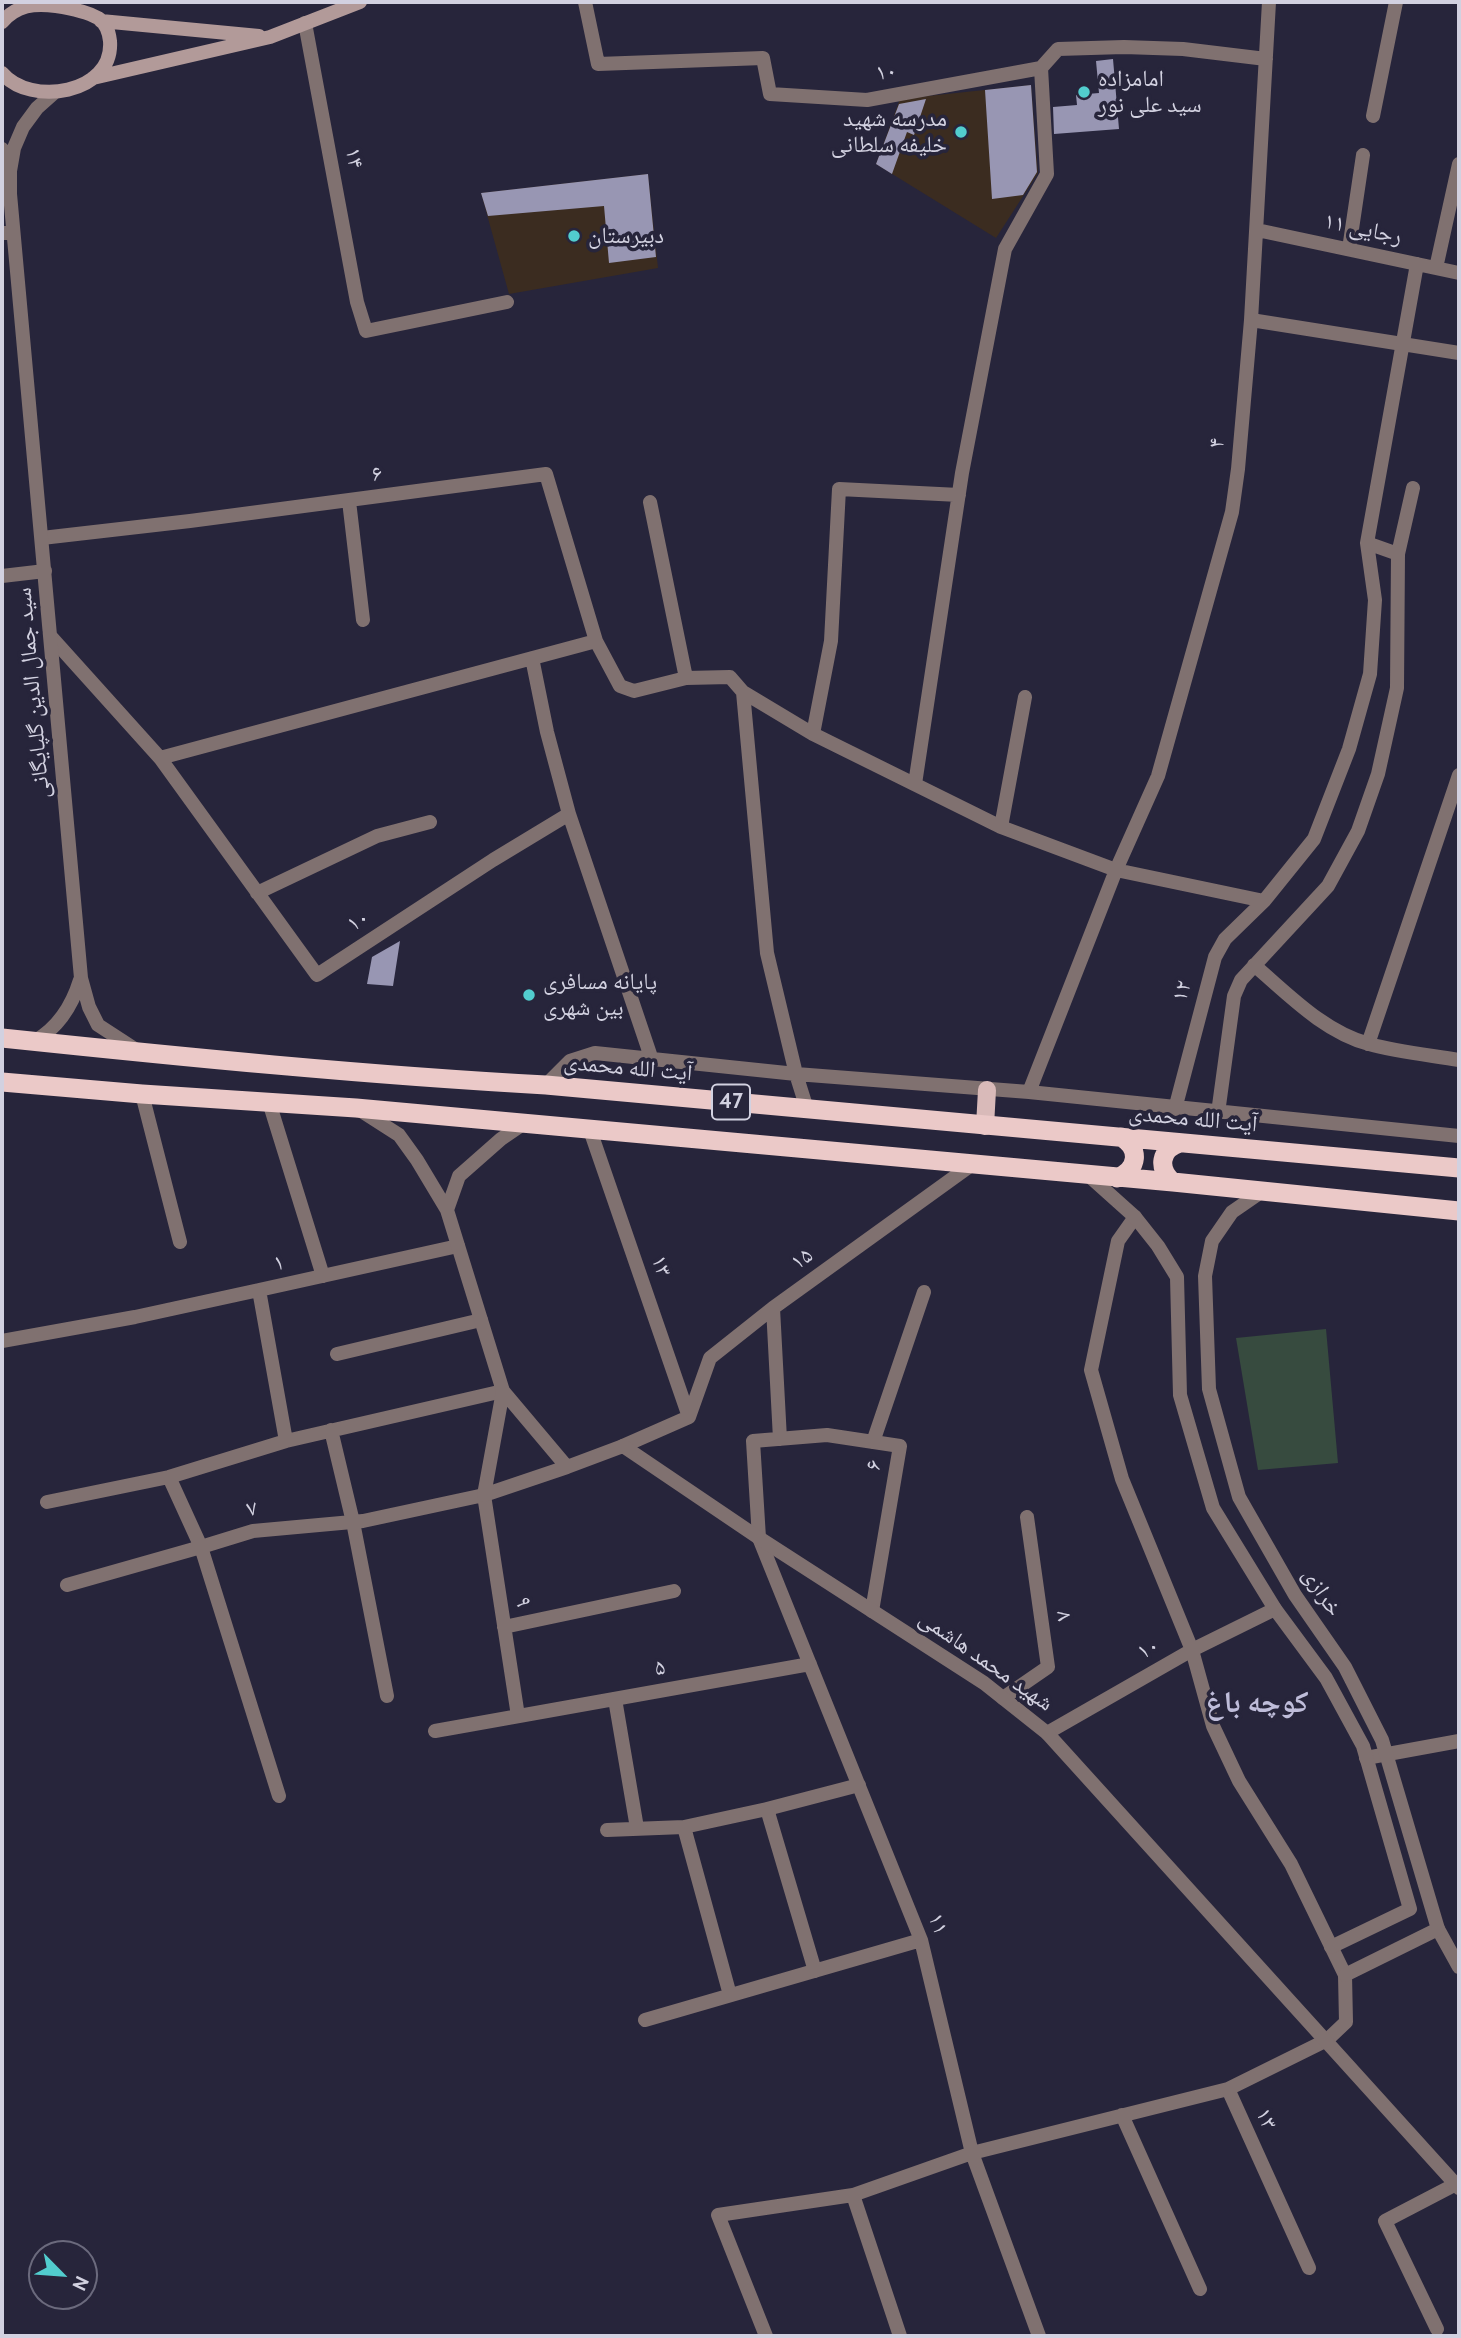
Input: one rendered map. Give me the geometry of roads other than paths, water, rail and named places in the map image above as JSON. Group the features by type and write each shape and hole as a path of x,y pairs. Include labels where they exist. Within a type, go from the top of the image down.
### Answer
{"highway":[{"name":"آیت الله محمدی","path":"2,1038 142,1054 426,1078 546,1085 1459,1168"},
{"name":"47","path":"2,1082 356,1108 974,1163 1459,1211"},
{"path":"1117,1178 1133,1167 1135,1158 1134,1149 1121,1137"},
{"path":"1173,1182 1162,1168 1162,1160 1171,1145 1180,1143"}],"main road":[{"path":"2,74 29,90 68,90 93,78 270,37 360,2"},
{"path":"2,22 23,3 73,10 101,21 270,37"},
{"path":"93,78 106,62 110,47 108,32 101,21"},
{"path":"985,1126 987,1090"}],"street":[{"name":"۱۰","path":"585,2 598,64 763,58 770,94 867,100 1041,68 1058,49 1183,49 1266,59"},
{"name":"۴","path":"1029,1092 1116,870 1157,776 1232,512 1251,320 1269,2"},
{"path":"1373,116 1396,2"},
{"name":"۱۴","path":"305,23 357,302 366,331 508,302"},
{"path":"915,783 960,495 1006,248 1047,174 1041,68"},
{"path":"10,194 14,148 23,127 37,108 55,92"},
{"path":"2,149 10,194"},
{"path":"1349,249 1363,155"},
{"path":"1436,268 1459,164"},
{"name":"سید جمال الدین گلپایگانی","path":"10,194 8,233 52,638 81,978 89,1007 98,1025 142,1054"},
{"name":"رجایی ۱۱","path":"1257,230 1459,273"},
{"path":"1402,346 1417,264"},
{"path":"1251,320 1459,353"},
{"name":"۱۲","path":"1175,1109 1215,957 1225,939 1264,901 1314,839 1349,749 1370,674 1375,600 1367,542 1402,346"},
{"name":"۶","path":"41,538 546,474 596,641"},
{"path":"1218,1112 1234,996 1241,980 1328,886 1358,831 1374,785 1397,688 1398,554 1413,488"},
{"path":"813,734 831,641 839,489 960,495"},
{"path":"349,501 363,620"},
{"path":"650,502 685,678"},
{"path":"1367,542 1398,554"},
{"path":"2,576 44,571"},
{"name":"۱۰","path":"52,638 160,758 317,975 569,814"},
{"path":"160,758 596,641 620,686 634,691 685,678 730,677 743,692 813,734 1001,827 1116,870 1264,901"},
{"path":"532,658 547,732 569,814 651,1057"},
{"path":"743,692 767,953 807,1109"},
{"path":"1001,827 1026,697"},
{"path":"1368,1044 1459,775"},
{"path":"1444,819 1459,823"},
{"path":"257,893 377,836 430,822"},
{"path":"1254,965 1310,1013 1336,1030 1368,1044 1459,1060"},
{"path":"36,1041 57,1024 75,998 81,978"},
{"path":"546,1085 570,1061 595,1053 796,1074 1029,1092 1459,1136"},
{"path":"142,1094 180,1242"},
{"path":"270,1102 323,1276"},
{"path":"356,1108 399,1135 447,1210 503,1391 567,1467 689,1418"},
{"path":"447,1210 460,1176 501,1139 523,1124"},
{"name":"۱۳","path":"590,1130 689,1418"},
{"name":"۱۵","path":"689,1418 710,1358 773,1308 974,1163"},
{"name":"خرازی","path":"1087,1174 1135,1217 1158,1246 1177,1277 1180,1395 1213,1508 1275,1609 1326,1678 1363,1745 1410,1909 1331,1947"},
{"name":"خرازی","path":"1261,1192 1232,1212 1212,1241 1205,1276 1209,1389 1239,1497 1295,1595 1345,1667 1382,1740 1438,1928 1459,1967"},
{"path":"1135,1217 1118,1241 1091,1370 1122,1479 1192,1650 1213,1726 1239,1781 1291,1864 1345,1975 1346,2022 1327,2040"},
{"name":"۱","path":"286,1441 258,1290 458,1246"},
{"path":"2,1341 135,1317 258,1290"},
{"path":"873,1442 924,1292"},
{"path":"760,1538 752,1441 780,1439 773,1308"},
{"path":"337,1354 481,1320"},
{"path":"47,1502 169,1477 286,1441 503,1391"},
{"path":"484,1495 503,1391"},
{"path":"331,1430 353,1522 387,1696"},
{"name":"۶","path":"780,1439 827,1435 900,1446 873,1611"},
{"name":"شهید محمد هاشمی","path":"623,1446 984,1683 1047,1733 1457,2186"},
{"name":"۷","path":"67,1585 254,1531 353,1522 484,1495 567,1467"},
{"path":"169,1477 201,1547 279,1796"},
{"name":"۹","path":"484,1495 518,1716"},
{"name":"۸","path":"1003,1698 1048,1667 1027,1517"},
{"name":"۱۱","path":"760,1538 921,1940 972,2153 1039,2336"},
{"path":"504,1627 674,1591"},
{"name":"۱۰","path":"1047,1733 1192,1650 1275,1609"},
{"name":"۵","path":"435,1731 810,1664"},
{"path":"615,1699 637,1829"},
{"path":"1366,1758 1459,1741"},
{"path":"607,1830 684,1827 767,1810 859,1785"},
{"path":"767,1810 815,1970"},
{"path":"684,1827 730,1995"},
{"path":"1345,1975 1438,1928"},
{"path":"645,2020 921,1940"},
{"name":"۱۳","path":"1309,2268 1228,2089 1327,2040"},
{"path":"766,2336 718,2215 853,2195 972,2153 1228,2089"},
{"path":"1122,2115 1200,2289"},
{"path":"1437,2329 1385,2221 1457,2186"},
{"path":"853,2195 900,2336"}],"place":[{"name":"امامزاده سید علی نور","path":"1084,92"},
{"name":"مدرسه شهید خلیفه سلطانی","path":"961,132"},
{"name":"دبیرستان","path":"574,236"},
{"name":"پایانه مسافری بین شهری","path":"529,995"}],"district":[{"name":"کوچه باغ","path":"1257,1703"}]}
